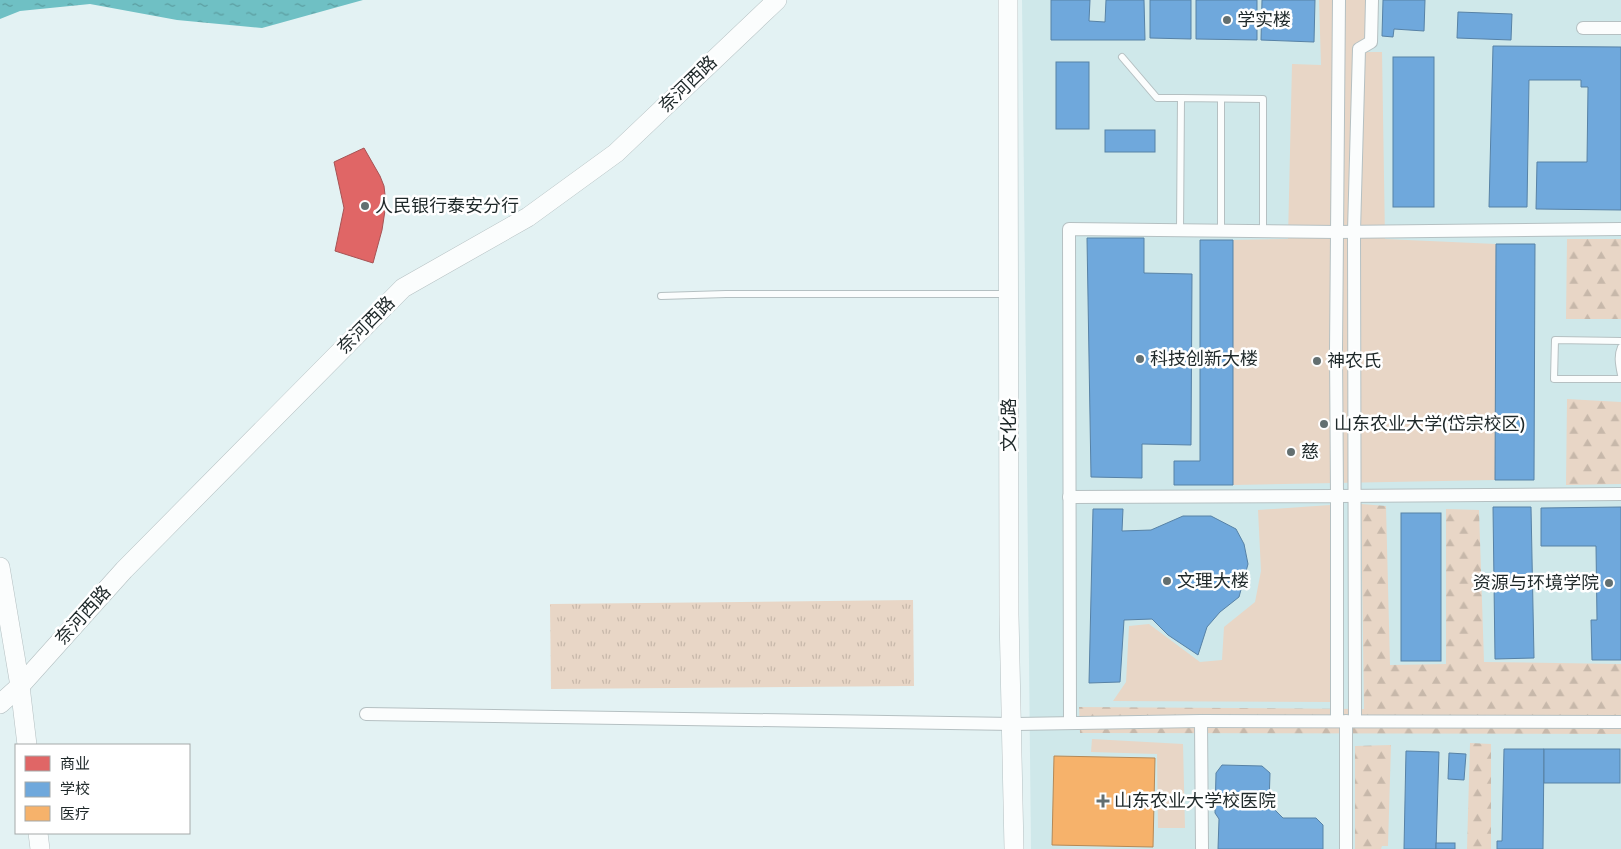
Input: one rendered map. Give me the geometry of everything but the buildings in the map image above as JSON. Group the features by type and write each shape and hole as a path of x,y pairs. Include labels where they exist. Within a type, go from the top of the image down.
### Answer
{"street":[{"name":"奈河西路","path":"0,704 20,686 124,570 402,288 528,217 616,153 777,0"},
{"name":"文化路","path":"1008,0 1010,294 1009,615 1013,724 1014,849"},
{"path":"1339,0 1337,496 1346,721"},
{"path":"1346,849 1346,721 1355,496 1354,231 1358,49 1371,42 1372,0"},
{"path":"1583,28 1621,28"},
{"path":"1070,723 1069,229 1337,232 1621,229"},
{"path":"1069,498 1621,494"},
{"path":"0,566 20,686 27,744"},
{"path":"366,714 1013,724 1201,721 1621,722"},
{"path":"1201,721 1202,849"},
{"path":"38,834 40,849"}],"lane":[{"path":"1122,57 1157,98 1263,99 1263,231"},
{"path":"1180,230 1181,98"},
{"path":"1220,231 1221,99"},
{"path":"661,296 726,294 1010,294"},
{"path":"1621,342 1555,340 1554,379 1621,379"},
{"path":"1621,347 1618,364 1621,375"}],"shaded area":[{"name":"山东农业大学(岱宗校区)","path":"1022,0 1621,0 1621,849 1031,849"}],"green space":[{"path":"1319,0 1366,0 1366,52 1382,52 1385,239 1496,244 1495,480 1233,485 1233,240 1288,239 1292,64 1321,65"},
{"path":"1567,239 1621,239 1621,319 1566,319"},
{"path":"1567,399 1621,402 1621,484 1566,485"},
{"path":"1361,504 1386,506 1390,665 1446,664 1446,509 1479,510 1484,662 1621,664 1621,734 1080,733 1079,707 1364,709"},
{"path":"1330,505 1332,702 1113,701 1126,682 1129,626 1149,624 1200,662 1222,660 1224,627 1255,602 1261,571 1258,510"},
{"path":"913,600 914,686 551,689 550,604"},
{"path":"1092,739 1183,744 1185,828 1158,828 1157,754 1091,752"},
{"path":"1470,743 1491,744 1491,849 1467,849"},
{"path":"1391,745 1388,846 1382,846 1381,849 1355,849 1355,746"}],"water":[{"path":"0,0 363,0 262,28 177,20 90,4 20,11 0,19"}],"place":[{"name":"学实楼","path":"1227,20"},
{"name":"人民银行泰安分行","path":"365,206"},
{"name":"科技创新大楼","path":"1140,359"},
{"name":"神农氏","path":"1317,361"},
{"name":"山东农业大学(岱宗校区)","path":"1324,424"},
{"name":"慈","path":"1291,452"},
{"name":"文理大楼","path":"1167,581"},
{"name":"资源与环境学院","path":"1609,583"},
{"name":"山东农业大学校医院","path":"1103,801"}]}
